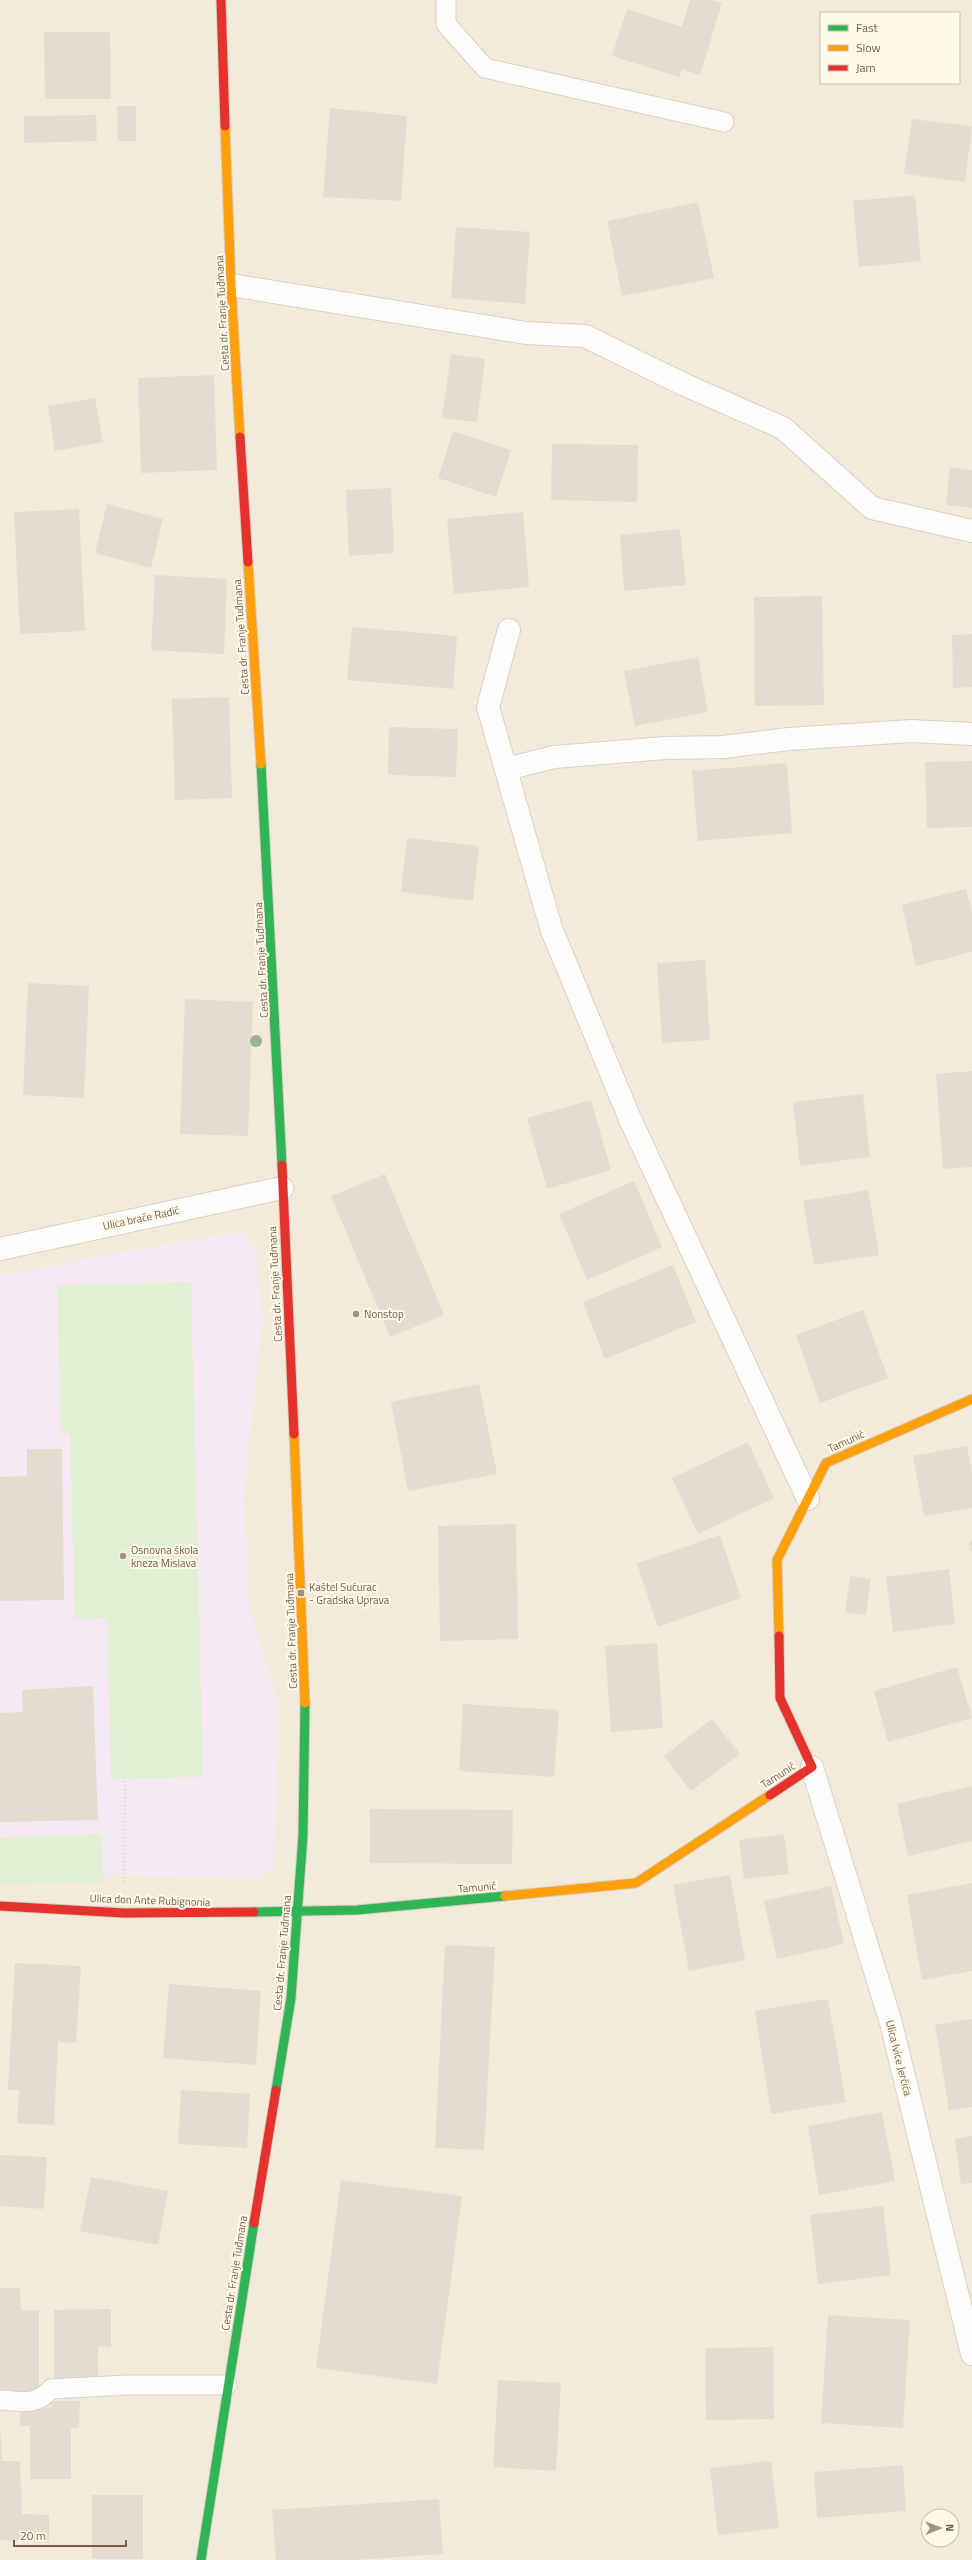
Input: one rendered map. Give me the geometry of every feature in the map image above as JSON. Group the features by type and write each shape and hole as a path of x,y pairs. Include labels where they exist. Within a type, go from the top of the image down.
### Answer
{"main road":[{"name":"Cesta dr. Franje Tuđmana","path":"201,2560 227,2385 291,1998 299,1912 303,1835 305,1669 269,894 231,285 221,0"},
{"name":"Tamunić","path":"299,1912 357,1910 636,1883 812,1767 780,1698 777,1560 826,1463 972,1399"},
{"name":"Ulica don Ante Rubignonia","path":"0,1906 124,1913 299,1912"}],"street":[{"path":"231,285 526,334 585,336 685,385 784,428 872,508 972,531"},
{"path":"509,630 488,707 557,943 630,1119 808,1499"},
{"path":"506,769 554,757 665,748 723,747 789,739 911,730 972,734"},
{"name":"Ulica braće Radić","path":"0,1249 282,1188"},
{"name":"Ulica Ivice Jerčića","path":"812,1767 891,2023 972,2354"}],"lane":[{"path":"446,0 446,24 485,68 724,122"},
{"path":"0,2400 31,2401 42,2399 51,2389 126,2385 227,2385"}],"path":[{"path":"124,1913 125,1779"}],"shaded area":[{"path":"0,0 972,0 972,2560 0,2560"},
{"name":"Osnovna škola kneza Mislava","path":"242,1232 256,1249 262,1323 243,1501 250,1610 279,1705 274,1864 261,1879 0,1872 0,1276 181,1241"}],"green space":[{"path":"191,1282 203,1777 111,1779 107,1618 75,1619 70,1434 61,1434 57,1285"},
{"path":"101,1834 103,1882 0,1885 0,1838"}],"building":[{"path":"690,0 711,0 722,3 700,75 682,69 679,77 612,56 627,9 682,27"},
{"path":"44,32 110,32 111,99 45,99"},
{"path":"117,106 136,106 136,141 118,141"},
{"path":"330,108 407,116 401,201 323,197"},
{"path":"96,115 97,141 24,143 24,116"},
{"path":"912,119 972,126 965,182 904,174"},
{"path":"915,195 921,261 859,267 853,201"},
{"path":"698,202 714,278 622,296 607,221"},
{"path":"456,227 530,232 525,304 451,298"},
{"path":"451,354 485,359 477,422 442,418"},
{"path":"214,375 217,470 141,473 138,378"},
{"path":"95,398 103,442 55,451 48,406"},
{"path":"453,431 511,450 496,497 438,478"},
{"path":"552,444 638,445 637,502 551,500"},
{"path":"950,467 972,470 972,508 946,505"},
{"path":"391,488 394,553 349,556 346,490"},
{"path":"107,504 163,519 151,568 95,553"},
{"path":"79,509 85,631 20,634 14,512"},
{"path":"523,512 529,587 454,594 447,519"},
{"path":"680,529 686,585 624,591 620,535"},
{"path":"155,575 227,579 224,654 151,650"},
{"path":"822,596 824,705 755,706 754,597"},
{"path":"352,627 457,636 453,689 347,680"},
{"path":"972,634 972,687 953,688 952,635"},
{"path":"698,657 708,712 635,726 624,671"},
{"path":"229,697 232,798 175,800 172,699"},
{"path":"389,727 458,729 456,777 388,775"},
{"path":"972,761 972,827 927,828 925,762"},
{"path":"787,763 792,833 698,841 692,771"},
{"path":"407,838 479,846 473,901 401,892"},
{"path":"966,889 972,913 972,952 916,966 902,905"},
{"path":"705,960 710,1040 662,1043 657,963"},
{"path":"28,983 89,986 84,1098 23,1095"},
{"path":"185,999 253,1002 248,1136 180,1134"},
{"path":"972,1071 972,1167 943,1169 936,1074"},
{"path":"863,1094 870,1157 800,1166 793,1102"},
{"path":"591,1100 611,1170 547,1189 527,1118"},
{"path":"385,1174 444,1315 390,1337 331,1196"},
{"path":"634,1181 662,1247 587,1280 559,1214"},
{"path":"868,1190 879,1255 814,1265 803,1201"},
{"path":"673,1265 696,1322 605,1359 583,1302"},
{"path":"863,1310 888,1378 820,1403 796,1335"},
{"path":"479,1384 497,1474 408,1491 391,1402"},
{"path":"748,1442 774,1498 698,1534 672,1478"},
{"path":"967,1446 972,1473 972,1508 924,1516 913,1456"},
{"path":"27,1449 62,1449 64,1600 0,1601 0,1477 27,1476"},
{"path":"516,1524 518,1639 440,1641 438,1526"},
{"path":"720,1535 741,1598 658,1627 637,1563"},
{"path":"972,1541 972,1551 971,1551 969,1542"},
{"path":"949,1569 955,1624 893,1632 886,1577"},
{"path":"850,1576 871,1579 866,1615 845,1612"},
{"path":"657,1643 663,1728 611,1732 605,1646"},
{"path":"957,1667 972,1718 888,1742 874,1691"},
{"path":"93,1686 98,1820 0,1822 0,1713 23,1712 22,1690"},
{"path":"463,1704 559,1710 554,1777 459,1771"},
{"path":"712,1719 740,1754 691,1791 664,1756"},
{"path":"972,1786 972,1841 908,1856 897,1804"},
{"path":"370,1809 513,1810 512,1864 370,1863"},
{"path":"784,1834 789,1874 744,1879 739,1840"},
{"path":"730,1875 745,1960 689,1971 673,1885"},
{"path":"972,1883 972,1971 922,1980 907,1895"},
{"path":"831,1886 844,1944 777,1959 764,1901"},
{"path":"445,1945 495,1947 484,2150 435,2148"},
{"path":"15,1963 81,1966 76,2043 58,2042 54,2125 17,2123 19,2090 8,2090"},
{"path":"169,1984 261,1991 256,2065 163,2058"},
{"path":"828,1999 846,2102 771,2114 755,2011"},
{"path":"972,2019 972,2107 949,2110 935,2025"},
{"path":"181,2090 250,2094 247,2148 178,2144"},
{"path":"882,2112 895,2181 819,2195 808,2126"},
{"path":"972,2136 972,2183 961,2184 955,2139"},
{"path":"0,2155 47,2157 44,2209 0,2206"},
{"path":"91,2177 168,2191 158,2245 80,2231"},
{"path":"341,2180 462,2196 437,2384 316,2368"},
{"path":"883,2206 891,2275 818,2284 810,2215"},
{"path":"0,2288 20,2288 21,2311 39,2310 39,2395 0,2392"},
{"path":"111,2309 111,2347 98,2346 98,2382 54,2382 54,2310"},
{"path":"828,2315 910,2320 903,2428 821,2423"},
{"path":"773,2347 774,2419 706,2420 705,2348"},
{"path":"498,2380 561,2383 556,2471 493,2467"},
{"path":"50,2401 80,2401 79,2428 71,2428 71,2479 30,2479 30,2426 20,2426 20,2407 51,2407"},
{"path":"0,2425 2,2461 20,2461 22,2514 49,2515 49,2543 0,2540"},
{"path":"771,2461 779,2528 718,2535 710,2468"},
{"path":"903,2465 906,2511 817,2518 814,2472"},
{"path":"92,2495 143,2495 143,2559 92,2559"},
{"path":"439,2499 443,2554 356,2560 276,2560 272,2510"}],"traffic: fast":[{"path":"261,764 282,1165"},
{"path":"276,2090 291,1998 303,1835 305,1703"},
{"path":"254,1912 357,1910 505,1896"},
{"path":"201,2560 254,2223"}],"traffic: slow":[{"path":"225,126 231,285 240,437"},
{"path":"248,562 261,764"},
{"path":"779,1636 777,1560 826,1463 972,1399"},
{"path":"294,1434 305,1703"},
{"path":"505,1896 636,1883 770,1795"}],"traffic: jam":[{"path":"221,0 225,126"},
{"path":"240,437 248,562"},
{"path":"282,1165 294,1434"},
{"path":"770,1795 812,1767 780,1698 779,1636"},
{"path":"0,1906 124,1913 254,1912"},
{"path":"254,2223 276,2090"}],"place":[{"name":"Nonstop","path":"356,1314"},
{"name":"Osnovna škola kneza Mislava","path":"123,1556"},
{"name":"Kaštel Sućurac - Gradska Uprava","path":"301,1593"}]}
